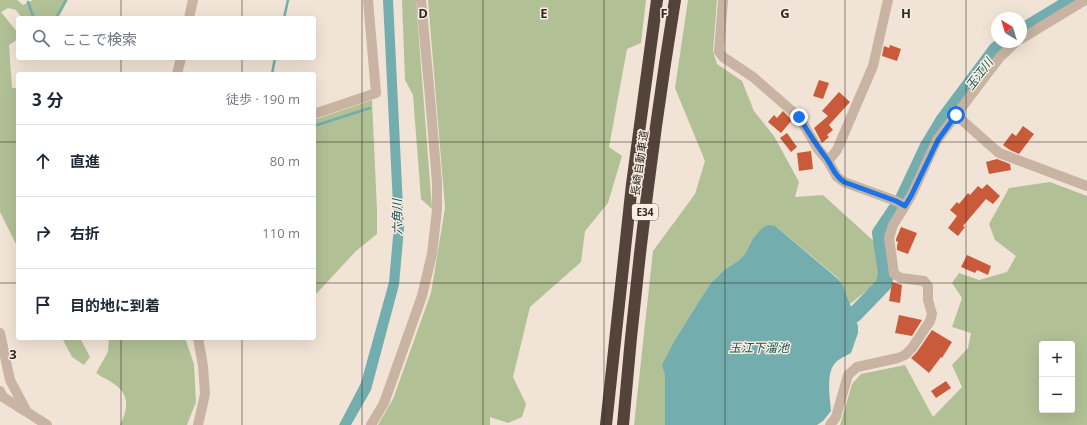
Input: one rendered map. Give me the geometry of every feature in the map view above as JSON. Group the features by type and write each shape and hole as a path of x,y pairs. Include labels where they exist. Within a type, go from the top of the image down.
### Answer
{"highway":[{"name":"長崎自動車道","path":"606,425 632,184 657,0"},
{"name":"長崎自動車道","path":"623,425 634,302 648,187 675,0"}],"street":[{"path":"189,16 193,0"},
{"path":"316,113 376,94 368,0"},
{"path":"371,425 384,403 420,303 432,254 437,210 437,183 421,0"},
{"path":"723,0 719,52 723,57 753,77 799,117 837,177 844,182 901,203"},
{"path":"828,161 837,150 873,66 888,0"},
{"path":"1027,35 1085,0"},
{"path":"830,425 836,417 848,375 857,367 898,358 905,355 912,348 930,321 932,314 928,300 928,286 924,281 901,278 894,274 889,238 901,203 911,196 938,140 1000,57 1010,48"},
{"path":"178,72 180,60"},
{"path":"956,115 999,153 1087,186"},
{"path":"0,333 10,380 26,412"},
{"path":"198,340 203,366 205,394 198,425"},
{"path":"0,391 3,397 47,425"}],"green space":[{"path":"0,0 17,0 23,5 33,0 68,0 59,16 20,16 16,10 8,8 1,12 16,31 16,40 9,45 12,88 16,88 16,244 0,212"},
{"path":"402,0 416,0 432,209 421,199 413,95 405,80"},
{"path":"428,0 646,0 641,43 627,49 609,147 622,156 608,203 585,231 581,262 530,307 513,377 526,404 522,417 508,423 490,417 490,425 378,425 393,399 431,293 445,208"},
{"path":"688,0 717,0 713,51 717,64 742,81 754,111 774,136 799,182 795,197 823,195 877,244 881,273 876,283 850,304 843,285 837,277 775,226 752,240 745,254 738,261 724,270 710,284 676,338 665,375 665,425 634,425 653,251 695,194 705,161 675,88"},
{"path":"372,100 377,234 356,251 316,293 316,119"},
{"path":"1050,182 1087,196 1087,425 840,425 852,384 861,374 905,365 933,417 962,387 952,365 968,348 971,333 952,327 962,298 952,283 959,273 979,280 1007,272 1016,256 995,240 989,224 1009,188"},
{"path":"63,340 81,340 90,357 84,365 72,357"},
{"path":"109,340 186,340 194,364 196,402 187,425 120,425 126,407 125,397 115,384 96,373 108,352"}],"water":[{"name":"六角川","path":"383,0 393,0 404,228 399,285 371,390 351,425 339,425 361,383 389,282 394,226"},
{"name":"玉江下溜池","path":"768,225 775,226 837,278 843,285 858,326 858,333 851,353 837,361 833,365 831,371 829,392 831,411 823,421 817,425 665,425 665,375 662,365 676,338 710,284 724,270 738,261 745,254 752,240 762,228"}],"building":[{"path":"890,45 901,49 897,61 882,56 884,46 889,48"},
{"path":"819,80 829,83 823,99 813,96"},
{"path":"839,92 850,102 829,125 833,130 827,135 829,137 822,143 814,128 828,116 822,111"},
{"path":"783,111 792,120 781,133 768,122 774,115 777,118"},
{"path":"1023,126 1034,134 1019,154 1003,145 1012,133 1016,136"},
{"path":"787,133 797,147 791,152 780,138"},
{"path":"811,151 813,169 799,171 797,153"},
{"path":"997,159 1010,164 1011,170 989,174 986,162"},
{"path":"987,184 1000,196 993,204 986,199 963,226 965,227 958,236 948,228 957,216 950,210 957,202 959,204 968,193 970,195 978,186 982,189"},
{"path":"901,227 917,233 908,254 897,250 898,242 896,239"},
{"path":"967,255 991,266 988,275 977,270 975,273 961,267"},
{"path":"892,282 902,285 900,303 889,301"},
{"path":"899,315 922,320 912,336 895,333"},
{"path":"932,330 952,342 942,358 941,357 929,373 911,358"},
{"path":"946,381 951,388 936,398 931,391"}],"waterway":[{"path":"57,16 66,0"},
{"path":"284,16 288,0"},
{"name":"玉江川","path":"1027,28 1074,0"},
{"path":"28,2 33,16"},
{"name":"玉江川","path":"854,315 884,284 886,273 880,233 903,199 928,146 943,121 998,48"},
{"path":"272,72 275,60"},
{"path":"316,125 370,108"}],"route":[{"path":"799,117 837,177 844,182 896,201 905,206 938,140 956,115"}]}
